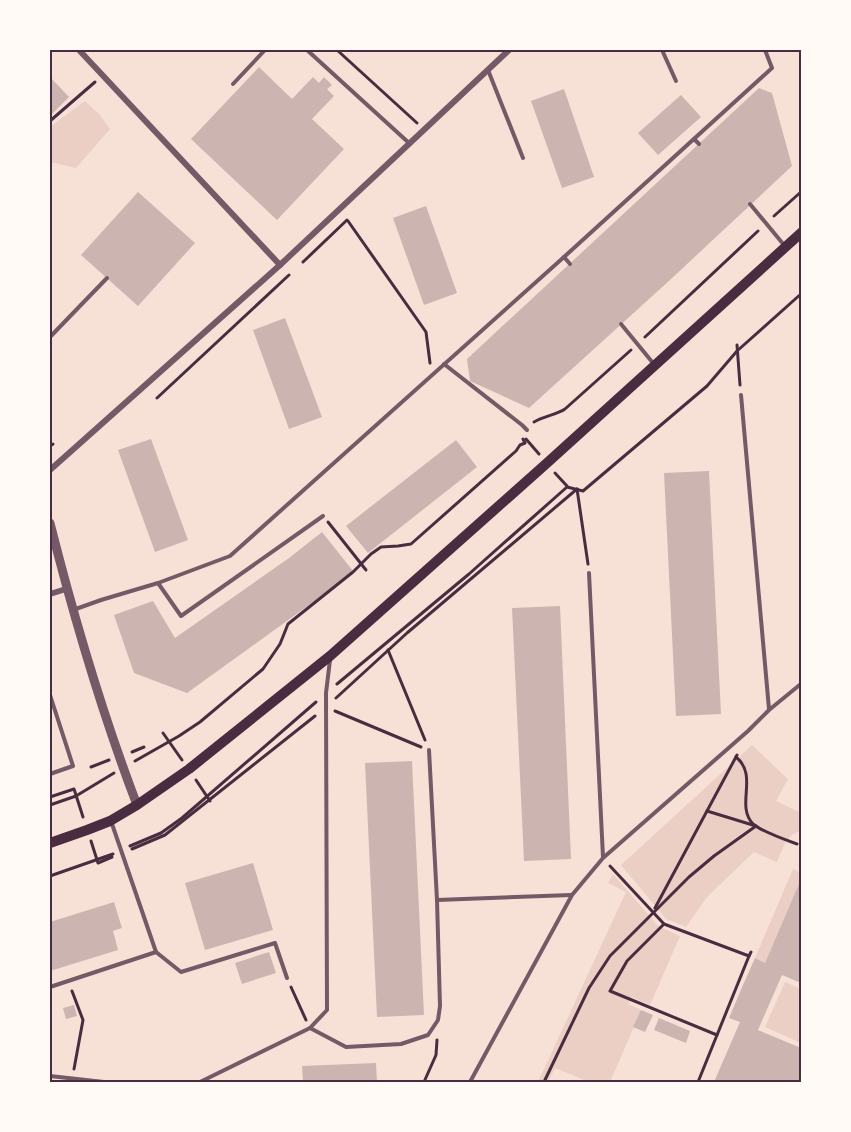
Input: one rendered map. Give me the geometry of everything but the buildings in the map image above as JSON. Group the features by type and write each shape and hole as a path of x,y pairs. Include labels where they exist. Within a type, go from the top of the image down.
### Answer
{"main road":[{"path":"50,843 110,821 137,805 189,769 330,656 801,232"}],"street":[{"path":"79,50 280,265"},
{"path":"50,470 280,265 509,50"},
{"path":"50,524 72,610 137,805"},
{"path":"50,594 66,589"}],"lane":[{"path":"233,84 266,50"},
{"path":"307,50 410,144"},
{"path":"662,50 676,81"},
{"path":"72,610 158,583 230,556 772,68 765,50"},
{"path":"488,70 523,158"},
{"path":"694,140 699,144"},
{"path":"750,204 785,247"},
{"path":"564,257 570,264"},
{"path":"50,337 107,278"},
{"path":"621,324 654,365"},
{"path":"444,364 527,430"},
{"path":"741,395 769,710"},
{"path":"158,583 181,616 323,516"},
{"path":"590,573 603,858"},
{"path":"200,1083 310,1028 327,1010 326,693 330,656"},
{"path":"470,1083 572,895 603,858 801,683"},
{"path":"50,695 73,766 50,774"},
{"path":"310,1028 346,1047 401,1044 428,1035 438,1020 440,1006 437,900 429,750"},
{"path":"110,821 156,952 181,972 274,943 287,978"},
{"path":"437,900 572,895"},
{"path":"50,987 156,952"},
{"path":"50,1076 104,1083"}],"path":[{"path":"337,50 424,130"},
{"path":"50,121 103,75"},
{"path":"50,805 76,796 200,722 263,669 280,644 288,624 381,547 411,544 520,445 525,443 522,435 538,420 565,408 638,344 801,191"},
{"path":"340,210 426,332 431,376"},
{"path":"157,398 347,220"},
{"path":"50,876 161,833 182,818 326,693 469,574 567,487 583,491 708,386 737,351 801,294"},
{"path":"736,345 741,395"},
{"path":"577,489 590,573"},
{"path":"140,845 165,835 296,732 388,650 577,489"},
{"path":"323,516 366,570"},
{"path":"388,650 429,750"},
{"path":"326,707 429,750"},
{"path":"653,912 736,757 748,730"},
{"path":"736,757 742,762 746,771 747,814 756,826"},
{"path":"707,811 756,826 796,844"},
{"path":"544,1083 589,988 610,956 697,870 756,826"},
{"path":"603,858 664,924 749,956"},
{"path":"664,924 627,961 610,991 717,1035"},
{"path":"698,1083 751,952"},
{"path":"287,978 310,1028"},
{"path":"68,981 83,1020 73,1078"},
{"path":"424,1083 436,1055 438,1020"}],"shaded area":[{"path":"85,101 110,129 76,168 50,162 50,127"},
{"path":"752,745 788,779 776,801 801,813 801,831 788,839 777,862 754,852 707,897 686,927 666,919 621,865"},
{"path":"793,869 801,873 801,879 765,963 755,958"},
{"path":"613,874 658,926 680,936 650,1005 632,997 628,1004 641,1010 611,1080 617,1082 589,1082 555,1068 548,1082 538,1082 626,892 608,883"},
{"path":"785,982 801,989 801,1043 765,1027"}]}
